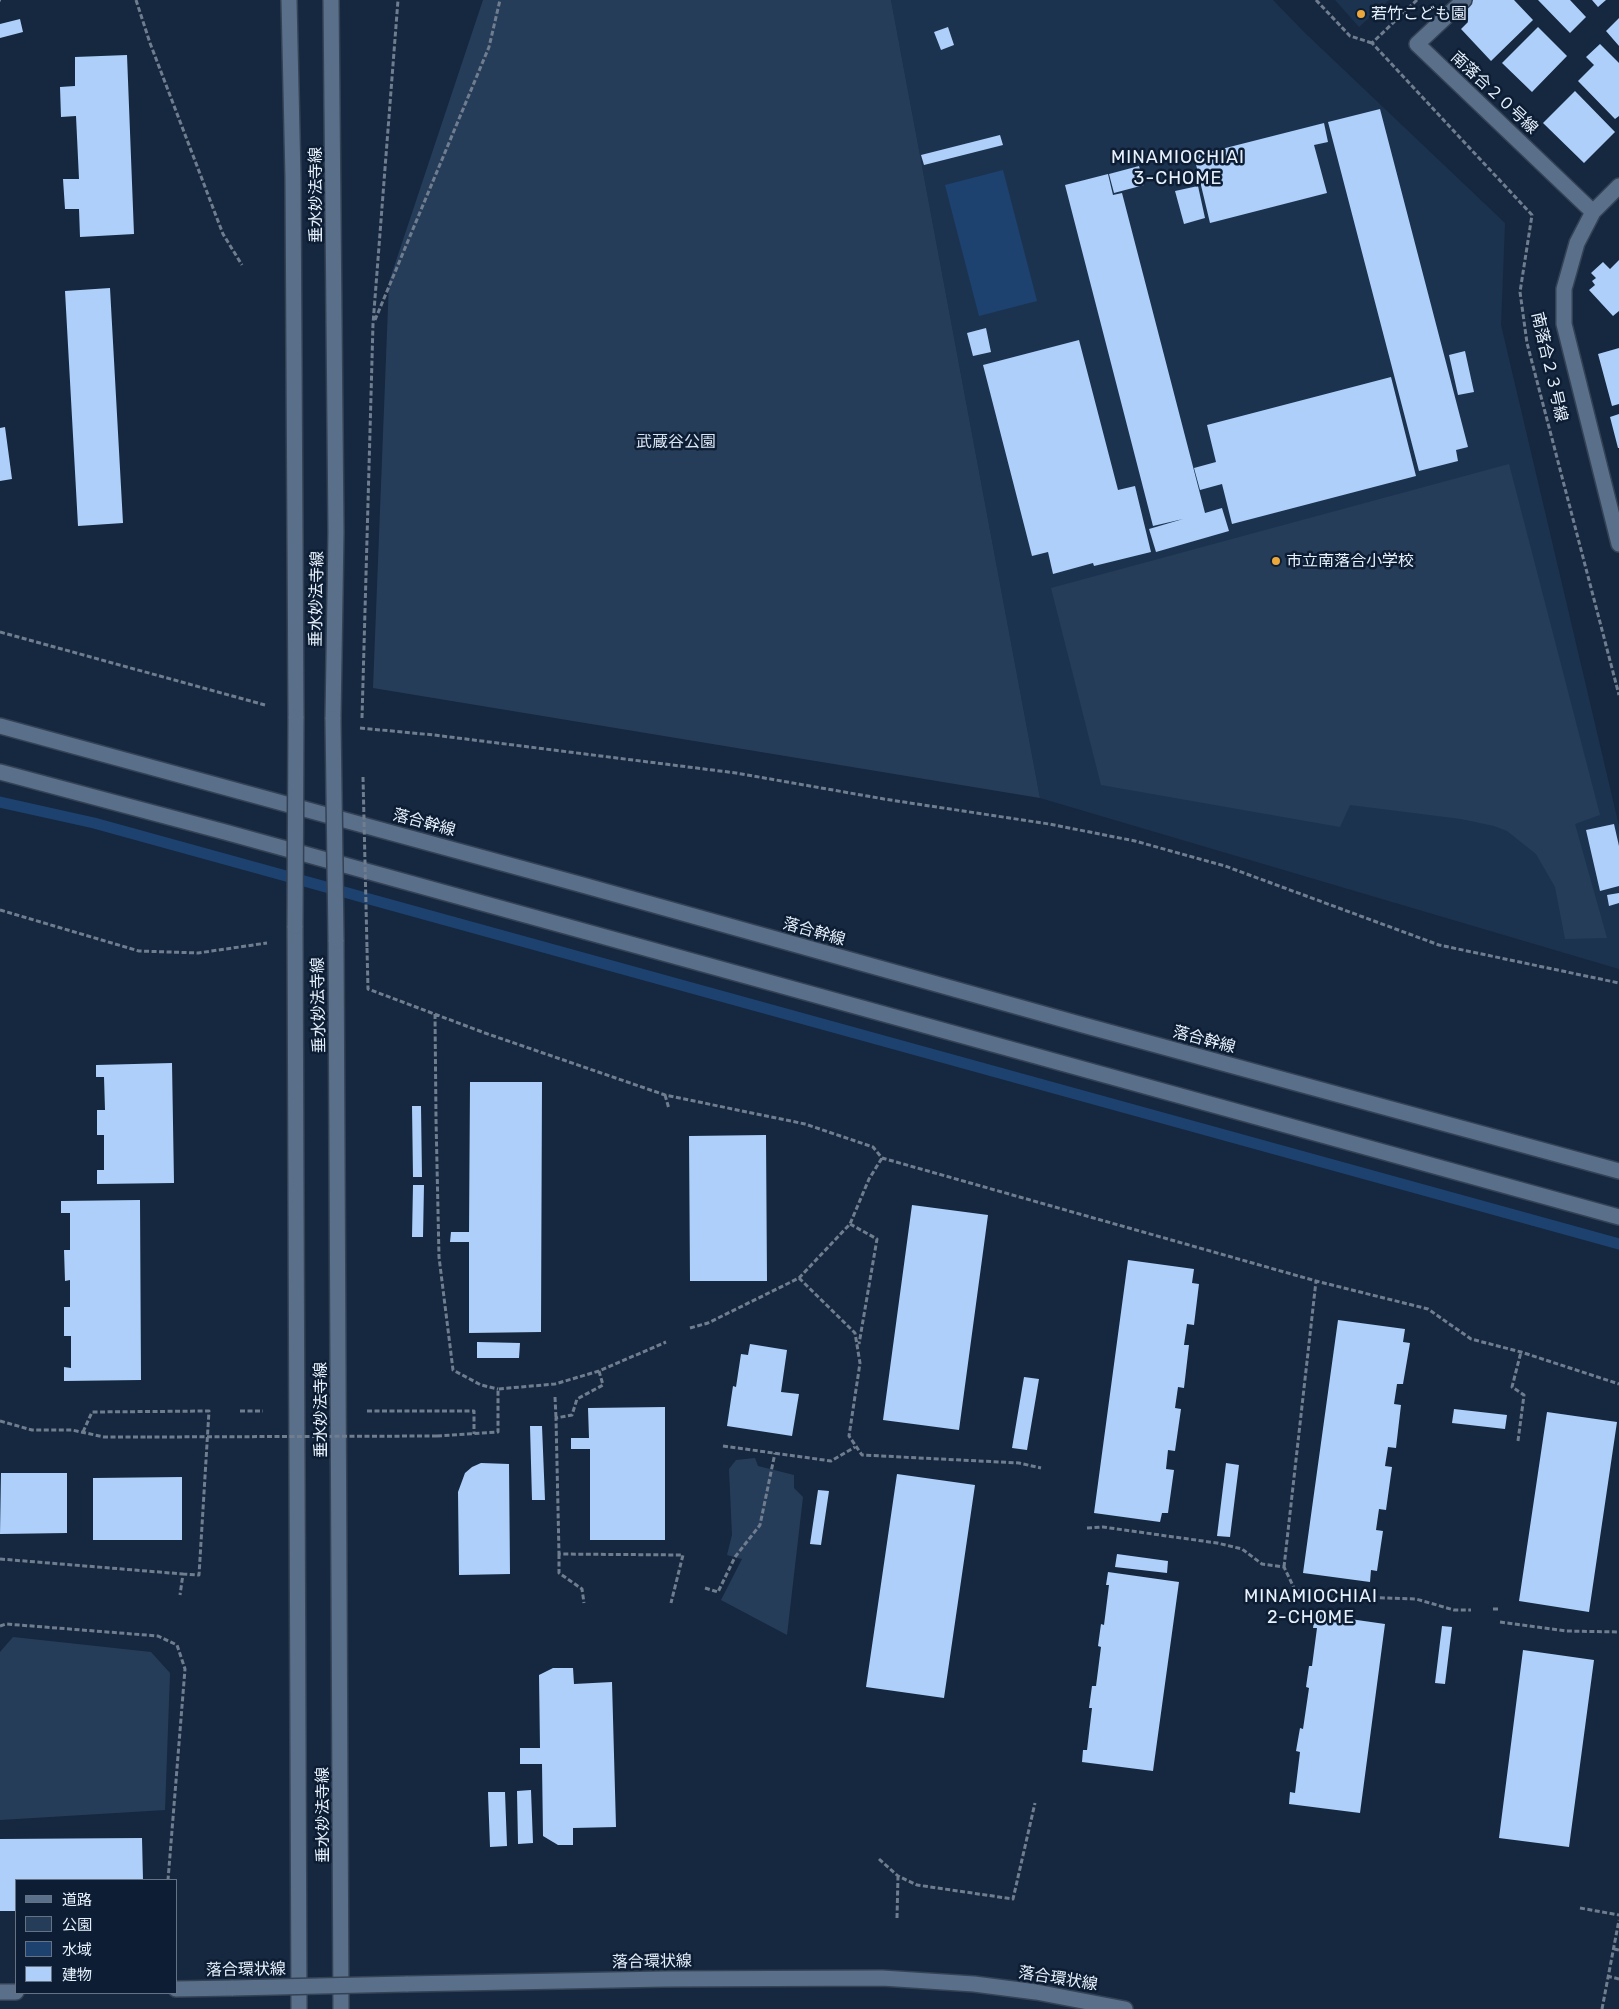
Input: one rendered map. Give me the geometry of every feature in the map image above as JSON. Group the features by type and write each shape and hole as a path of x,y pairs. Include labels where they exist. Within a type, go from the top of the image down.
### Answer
{"street":[{"name":"垂水妙法寺線","path":"289,0 293,178 296,718 299,2009"},
{"name":"垂水妙法寺線","path":"331,0 336,532 333,719 336,940 341,2009"},
{"name":"南落合２０号線","path":"1464,0 1417,44 1593,212"},
{"path":"1619,186 1593,212 1576,243 1564,289 1564,324 1614,505 1619,544"},
{"name":"落合幹線","path":"0,726 608,892 1092,1028 1619,1171"},
{"path":"0,772 225,832 1619,1217"},
{"name":"落合環状線","path":"178,1989 666,1979 882,1978 974,1984 1044,1994 1125,2009"},
{"path":"0,1992 15,1992"}],"path":[{"path":"136,0 150,43 223,234 242,265"},
{"path":"362,729 373,324 398,0"},
{"path":"373,324 489,47 500,0"},
{"path":"1316,0 1350,36 1372,43 1417,0"},
{"name":"南落合２３号線","path":"1372,43 1532,215 1520,292 1527,343 1619,695"},
{"path":"0,632 265,705"},
{"path":"356,728 434,735 736,773 884,799 1049,824 1135,841 1225,866 1439,944 1619,984"},
{"path":"363,769 368,989 665,1095 805,1124 873,1147 882,1158 1316,1281 1428,1309 1471,1339 1521,1352 1619,1384"},
{"path":"0,910 138,951 198,953 267,943"},
{"path":"435,1014 440,1257 453,1370 481,1385 498,1389 555,1384 599,1371 666,1342"},
{"path":"665,1095 669,1109"},
{"path":"690,1328 708,1323 799,1278 850,1224 869,1179 882,1158"},
{"path":"850,1224 877,1239 858,1347"},
{"path":"799,1278 855,1333 860,1363 849,1436 862,1455 1019,1463 1042,1468"},
{"path":"1316,1281 1284,1567 1295,1590 1327,1596 1416,1599 1454,1610 1471,1610"},
{"path":"1518,1441 1524,1395 1512,1387 1521,1352"},
{"path":"556,1418 572,1415 577,1399 603,1385 599,1371"},
{"path":"0,1421 32,1430 72,1430 104,1437 438,1436 474,1434 498,1432 498,1389"},
{"path":"555,1397 559,1573 582,1589 584,1603"},
{"path":"0,1559 199,1575 209,1411 92,1412 83,1432"},
{"path":"240,1411 263,1411"},
{"path":"367,1411 474,1411 474,1434"},
{"path":"723,1446 831,1461 855,1447"},
{"path":"704,1588 718,1592 735,1557 760,1525 775,1453"},
{"path":"1087,1528 1102,1527 1217,1543 1242,1548 1262,1564 1284,1567"},
{"path":"559,1554 683,1555 671,1603"},
{"path":"180,1595 183,1574"},
{"path":"1493,1609 1499,1608"},
{"path":"1500,1622 1566,1631 1619,1632"},
{"path":"0,1626 6,1624 158,1636 177,1646 186,1669 168,1879"},
{"path":"879,1859 898,1876 917,1885 1013,1898 1035,1803"},
{"path":"897,1918 898,1876"},
{"path":"1580,1908 1619,1915"},
{"path":"1602,2009 1619,1920"},
{"path":"1614,1950 1619,1950"},
{"path":"1607,1976 1619,1979"}],"shaded area":[{"name":"市立南落合小学校","path":"891,0 1273,0 1304,32 1505,223 1501,325 1619,826 1619,969 1040,798"},
{"name":"若竹こども園","path":"1335,0 1389,0 1359,27"}],"green space":[{"name":"武蔵谷公園","path":"483,0 891,0 1040,798 373,688 389,282"},
{"path":"1509,464 1600,815 1575,824 1607,938 1565,939 1555,887 1536,854 1507,831 1494,826 1461,819 1350,805 1340,827 1101,785 1051,588"},
{"path":"755,1458 758,1466 794,1475 794,1488 803,1497 787,1635 721,1600 742,1559 727,1555 732,1535 729,1469 736,1460"},
{"path":"13,1637 151,1652 170,1673 165,1810 0,1820 0,1652"}],"water":[{"path":"1003,170 1037,301 979,316 945,185"}],"building":[{"path":"1473,0 1514,0 1533,20 1491,61 1461,29 1468,22 1459,13"},
{"path":"1538,0 1570,0 1586,17 1570,33"},
{"path":"1592,0 1606,0 1598,7"},
{"path":"1619,18 1619,46 1606,31"},
{"path":"20,19 23,32 0,38 0,24"},
{"path":"948,27 954,45 941,50 934,32"},
{"path":"1538,27 1567,56 1532,92 1502,63"},
{"path":"1600,44 1619,63 1619,116 1615,119 1578,81 1594,65 1586,57"},
{"path":"127,55 134,234 80,237 79,209 65,209 63,179 79,179 76,116 61,117 60,87 75,86 75,57"},
{"path":"1575,91 1615,132 1584,163 1543,123"},
{"path":"1380,109 1468,447 1456,450 1458,461 1419,471 1328,122"},
{"path":"1324,123 1328,142 1314,145 1327,193 1210,223 1194,156"},
{"path":"1000,135 1003,145 924,165 921,155"},
{"path":"1139,166 1144,185 1114,193 1109,174"},
{"path":"1108,174 1113,195 1122,193 1205,513 1222,508 1229,531 1156,552 1149,529 1183,519 1153,526 1065,185"},
{"path":"1198,186 1205,218 1184,224 1175,191"},
{"path":"1619,260 1619,311 1613,316 1589,290 1595,285 1592,281 1596,278 1591,273 1603,262 1610,269"},
{"path":"110,288 123,523 78,526 65,291"},
{"path":"986,328 991,352 973,356 967,333"},
{"path":"1079,340 1118,490 1135,486 1151,552 1094,566 1093,563 1053,574 1048,552 1032,556 983,365"},
{"path":"1619,348 1619,404 1612,406 1598,354"},
{"path":"1465,351 1474,392 1458,395 1449,355"},
{"path":"1391,377 1416,476 1232,524 1222,484 1200,490 1194,468 1216,462 1207,425"},
{"path":"1619,414 1619,448 1618,448 1610,417"},
{"path":"5,427 12,479 0,481 0,428"},
{"path":"1614,824 1619,846 1619,886 1600,891 1586,830"},
{"path":"1619,893 1619,903 1609,906 1607,895"},
{"path":"172,1063 174,1183 97,1184 97,1170 104,1170 104,1135 97,1135 97,1110 105,1110 104,1077 96,1077 96,1065"},
{"path":"470,1082 542,1082 541,1332 469,1333 469,1242 450,1242 451,1232 469,1232"},
{"path":"412,1106 421,1106 422,1177 413,1177"},
{"path":"766,1135 767,1281 690,1281 689,1136"},
{"path":"413,1185 424,1185 423,1237 412,1237"},
{"path":"140,1200 141,1380 64,1381 64,1367 71,1368 71,1336 64,1336 64,1307 70,1307 70,1280 65,1281 64,1250 70,1250 70,1213 61,1213 61,1201"},
{"path":"912,1205 988,1215 959,1430 883,1420"},
{"path":"1128,1260 1194,1269 1192,1283 1199,1284 1194,1325 1187,1324 1184,1345 1189,1345 1184,1388 1178,1387 1175,1408 1181,1409 1175,1451 1168,1450 1166,1469 1174,1470 1168,1513 1162,1513 1160,1522 1094,1513"},
{"path":"1338,1320 1405,1329 1403,1342 1410,1343 1403,1384 1397,1384 1394,1404 1401,1405 1396,1448 1388,1447 1385,1466 1392,1467 1386,1510 1379,1509 1376,1530 1383,1531 1377,1571 1371,1570 1370,1582 1303,1573"},
{"path":"477,1342 520,1343 519,1358 477,1358"},
{"path":"750,1344 787,1350 781,1392 799,1394 792,1436 727,1426 733,1386 736,1387 741,1354 748,1355"},
{"path":"1024,1377 1039,1379 1027,1450 1012,1448"},
{"path":"665,1407 665,1540 590,1540 590,1449 571,1449 571,1438 589,1438 588,1408"},
{"path":"1454,1409 1507,1415 1505,1429 1452,1423"},
{"path":"1547,1412 1617,1422 1589,1612 1519,1601"},
{"path":"530,1426 542,1426 545,1500 532,1500"},
{"path":"481,1463 509,1464 510,1574 459,1575 458,1492 465,1473"},
{"path":"1226,1463 1239,1465 1230,1537 1217,1536"},
{"path":"1,1473 67,1473 67,1533 0,1534"},
{"path":"897,1474 975,1485 944,1698 866,1687"},
{"path":"182,1477 182,1540 93,1540 93,1478"},
{"path":"818,1490 829,1491 821,1545 810,1544"},
{"path":"1117,1554 1168,1561 1167,1573 1115,1567"},
{"path":"1108,1572 1179,1582 1153,1771 1082,1762 1083,1750 1087,1750 1092,1708 1089,1708 1092,1686 1096,1686 1101,1647 1098,1646 1101,1624 1104,1625 1109,1585 1106,1585"},
{"path":"1315,1614 1385,1624 1360,1813 1289,1804 1290,1792 1295,1793 1300,1752 1296,1751 1300,1728 1303,1729 1309,1688 1306,1687 1309,1666 1312,1666 1317,1628 1313,1628"},
{"path":"1442,1626 1452,1627 1445,1684 1435,1683"},
{"path":"1523,1650 1594,1660 1569,1847 1499,1838"},
{"path":"553,1668 573,1668 574,1684 612,1682 616,1827 573,1828 573,1845 558,1845 543,1836 542,1764 520,1764 520,1748 540,1748 539,1675"},
{"path":"531,1790 533,1843 518,1844 517,1791"},
{"path":"488,1792 505,1792 507,1846 490,1847"},
{"path":"142,1838 143,1879 15,1879 15,1911 0,1911 0,1839"}],"waterway":[{"path":"0,802 94,823 1619,1244"}],"place":[{"name":"若竹こども園","path":"1361,14"},
{"name":"市立南落合小学校","path":"1276,561"}],"district":[{"name":"MINAMIOCHIAI 3-CHOME","path":"1178,168"},
{"name":"MINAMIOCHIAI 2-CHOME","path":"1311,1607"}]}
